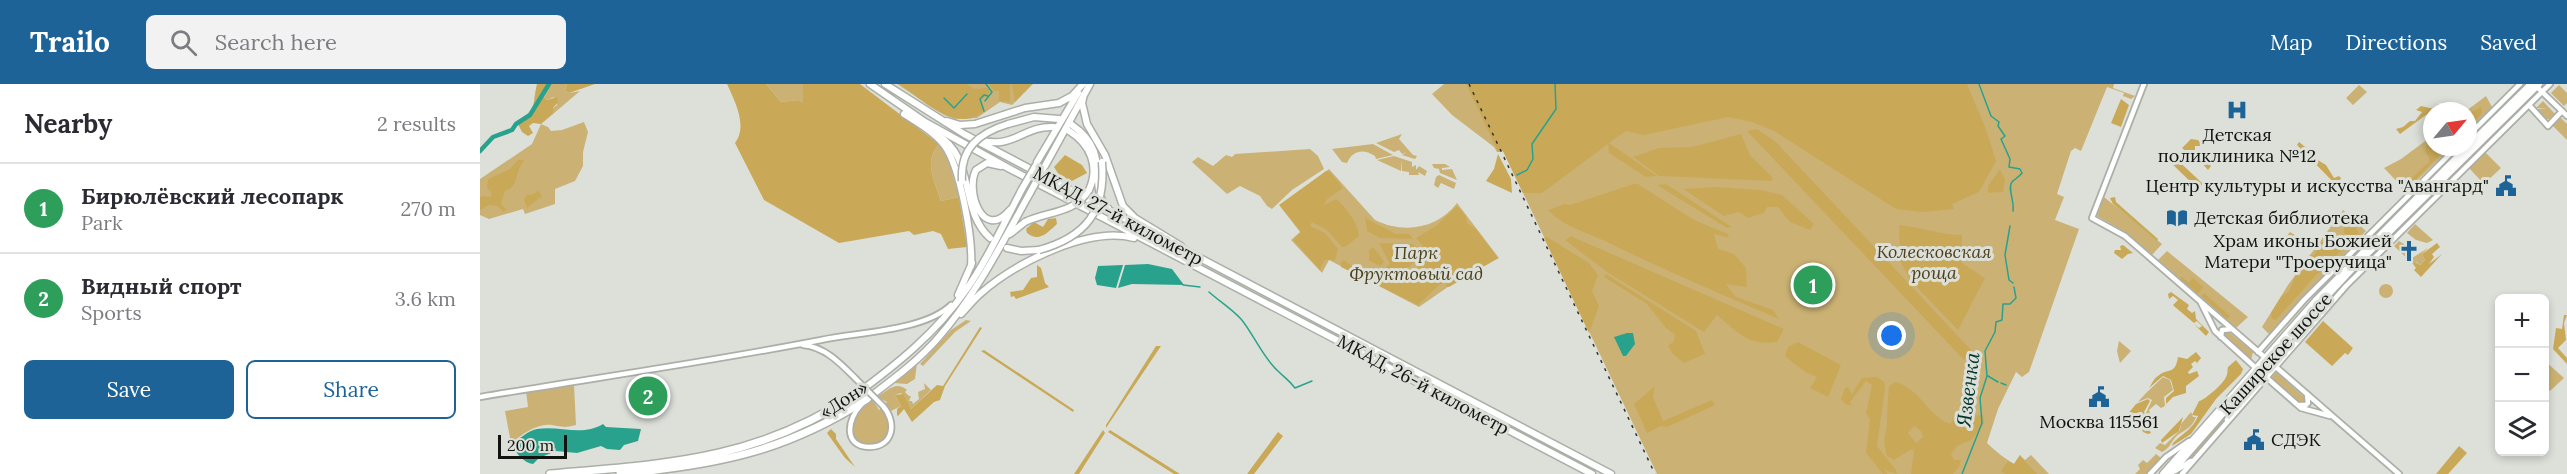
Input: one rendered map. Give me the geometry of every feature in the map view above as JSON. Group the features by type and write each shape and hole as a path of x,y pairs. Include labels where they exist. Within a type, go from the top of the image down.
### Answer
{"highway":[{"name":"«Дон»","path":"550,474 669,462 732,451 802,426 855,395"},
{"name":"«Дон»","path":"620,474 718,462 764,450 818,428 867,399"}],"main road":[{"path":"868,84 886,101 947,142 957,154 964,170 973,212 980,227 990,238"},
{"name":"МКАД, 27-й километр","path":"868,84 913,114 1010,170 1268,304"},
{"path":"885,84 953,128 982,141 997,143 1012,141 1039,128 1054,127"},
{"path":"918,107 956,124 979,123 1013,112 1059,103 1072,96 1083,84"},
{"name":"«Дон»","path":"855,395 897,364 937,325 966,291 986,260 1022,189 1083,84"},
{"name":"«Дон»","path":"867,399 921,356 947,327 1004,247 1030,193 1090,84"},
{"path":"2144,84 2092,218 2125,236 2399,474"},
{"path":"2477,127 2520,84"},
{"path":"2537,86 2550,84"},
{"path":"2182,474 2343,290 2529,105 2537,86"},
{"path":"2537,86 2567,116"},
{"name":"Каширское шоссе","path":"2477,139 2537,86"},
{"name":"Каширское шоссе","path":"2266,359 2355,266 2537,86"},
{"path":"1084,94 1082,103 1087,124 1102,162 1102,196 1092,218 1071,237 1039,250 1021,251 1004,247 1015,229 1025,222 1068,210 1089,190 1094,173 1092,157 1083,142 1070,128 1087,138 1096,155 1099,195 1102,201 1123,218"},
{"path":"2529,105 2548,126 2562,111"},
{"path":"937,325 965,283 971,266 974,237 962,181 963,162 972,144 988,131 1008,124 1034,117 1059,119"},
{"path":"1087,124 1105,155 1125,209 1135,218 1194,255"},
{"name":"МКАД, 27-й километр","path":"953,128 1272,297"},
{"path":"930,131 944,145 955,166 971,241 971,266"},
{"path":"2459,164 2480,154"},
{"path":"2258,352 2296,310 2448,156"},
{"path":"2443,171 2452,156"},
{"name":"Каширское шоссе","path":"2170,474 2238,396 2317,299 2459,156"},
{"path":"1010,170 984,164 976,170 973,183 978,209 982,216 996,220 1003,218 1011,210"},
{"path":"947,327 993,284 1018,268 1051,252 1086,239 1107,235 1131,237 1153,244"},
{"path":"2343,290 2355,266"},
{"name":"МКАД, 26-й километр","path":"1272,297 1611,474"},
{"path":"2296,310 2317,299"},
{"path":"2200,300 2211,325 2223,339 2297,405 2305,410 2335,418"},
{"name":"МКАД, 26-й километр","path":"1268,304 1592,474"},
{"path":"480,397 628,375 928,321 951,305"},
{"path":"2223,339 2222,330 2232,329"},
{"path":"822,351 820,344 824,339"},
{"path":"797,345 813,344 814,341"},
{"path":"808,345 833,357 883,406 892,421 891,434 877,446 863,446 853,437 849,421 867,399"},
{"name":"Каширское шоссе","path":"2163,474 2257,370"},
{"path":"2297,405 2304,406 2308,403 2306,393"},
{"path":"2224,425 2238,396"},
{"path":"2150,474 2166,457 2195,437"},
{"path":"1552,453 1586,474"},
{"path":"2170,474 2195,459"}],"green space":[{"path":"537,84 553,84 544,97 547,100 557,97 558,102 553,108 553,114 541,124 533,123 529,126 533,133 528,136 522,132 517,122 531,110"},
{"path":"553,84 567,84 565,91 569,93 580,91 553,114 553,108 557,105 554,97 547,100 544,97"},
{"path":"567,84 595,84 569,93 565,91"},
{"path":"727,84 766,84 781,102 798,100 803,103 803,84 860,84 939,144 932,158 932,172 941,201 959,197 967,247 948,249 941,234 933,231 914,235 909,231 839,243 764,200 735,143 740,129 739,114"},
{"path":"766,84 803,84 803,104 798,100 781,102"},
{"path":"897,84 1033,84 1012,105 1000,102 977,118 955,119 944,115"},
{"path":"900,84 967,84 974,89 988,88 990,92 981,101 985,111 974,117 962,119 933,109"},
{"path":"989,84 1010,84 1010,102 999,101 999,91 994,91"},
{"path":"1012,84 1032,84 1015,102"},
{"path":"1444,84 2114,84 2113,88 2135,96 2131,99 2123,96 2124,93 2107,87 2081,151 2075,148 2071,151 2057,194 2064,197 2055,220 2079,229 2029,372 2022,377 2016,372 1998,409 1987,443 2014,464 2020,455 2025,460 2031,455 2049,474 1657,474 1503,151 1497,152 1494,147 1452,115 1432,94"},
{"path":"1466,84 1967,84 1986,129 1996,161 1979,192 1952,204 1954,209 1923,212 1896,209 1774,131 1752,122 1728,117 1644,135 1626,131 1609,143 1657,176 1646,177 1609,153 1608,144 1542,193 1523,193 1503,151 1498,152"},
{"path":"2359,85 2367,92 2353,105 2346,98"},
{"path":"2559,85 2567,93 2567,103 2564,106 2551,93"},
{"path":"2486,96 2492,107 2477,122 2477,103"},
{"path":"2121,99 2129,105 2121,127 2111,123"},
{"path":"2543,101 2555,114 2549,119 2545,119 2536,109 2547,108 2536,108"},
{"path":"2423,106 2423,117 2400,134 2396,129 2410,121 2415,121 2422,112 2416,110"},
{"path":"2481,107 2482,114 2477,119 2477,109"},
{"path":"2559,116 2567,124 2567,140 2552,125"},
{"path":"584,122 588,132 583,152 583,166 575,181 555,189 555,204 525,214 523,209 489,219 480,215 480,179 532,144 541,124 551,131 562,130"},
{"path":"1757,129 1776,142 1971,350 1964,360 1747,131"},
{"path":"1402,134 1399,139 1413,155 1417,156 1415,159 1402,155 1407,152 1402,154 1399,150 1394,152 1376,143"},
{"path":"1741,134 1750,155 1772,177 1772,181 1659,176 1633,157 1659,148 1692,147"},
{"path":"2191,139 2198,140 2203,146 2195,146 2195,151 2211,166 2208,170 2191,151 2188,153 2182,148"},
{"path":"2299,142 2314,154 2316,159 2326,165 2334,178 2339,176 2341,178 2338,184 2343,189 2340,189 2297,145"},
{"path":"2423,143 2423,156 2443,156 2406,191 2384,168"},
{"path":"939,144 949,162 959,197 941,201 931,165 934,151"},
{"path":"1373,144 1393,155 1376,159 1375,156 1363,151 1353,155 1347,163 1342,162 1332,149"},
{"path":"1310,149 1318,156 1324,169 1292,190 1272,209 1260,196 1240,186 1227,194 1192,162 1198,157 1213,166 1226,155 1232,157 1235,154"},
{"path":"2485,152 2501,168 2484,184 2469,168"},
{"path":"1498,154 1511,179 1512,193 1486,181 1494,169"},
{"path":"2171,154 2203,184 2198,189 2167,159"},
{"path":"1065,155 1082,165 1087,173 1072,181 1059,175 1054,167"},
{"path":"1394,156 1412,162 1412,167 1416,165 1416,170 1419,166 1427,171 1425,176 1418,172 1419,175 1409,175 1409,172 1402,171 1401,160 1401,171 1377,160"},
{"path":"2439,156 2404,191 2401,188 2429,162 2429,157"},
{"path":"518,160 524,160 514,185 505,191 501,204 506,209 504,212 497,206 489,205 480,210 480,198 482,196 491,197 491,192 487,188 488,179 510,169"},
{"path":"1432,164 1445,164 1450,167 1442,168 1442,170 1452,169 1457,180 1440,173 1439,169 1434,168"},
{"name":"Парк Фруктовый сад","path":"1329,169 1375,220 1397,227 1419,227 1440,219 1457,203 1499,258 1455,282 1419,307 1329,260 1322,273 1291,240 1300,232 1281,207"},
{"path":"2000,169 2005,180 2003,192 1988,193 1988,186"},
{"path":"1326,171 1330,172 1343,188 1327,199 1324,205 1336,199 1340,202 1348,211 1359,236 1342,247 1327,230 1312,222 1310,226 1325,233 1338,249 1335,260 1324,260 1320,270 1293,240 1301,232 1279,205"},
{"path":"1439,175 1456,183 1454,189 1441,183 1438,188 1434,185"},
{"path":"1638,184 1694,220 1728,234 1729,238 1714,234 1718,249 1734,254 1746,268 1747,287 1726,284 1736,297 1773,310 1779,319 1576,229 1548,210"},
{"path":"1666,184 1732,227 1727,228 1657,185"},
{"path":"1716,187 1761,190 1782,195 1814,224 1810,230 1790,222 1778,207 1767,207 1764,213 1748,218 1739,212 1724,216 1683,189"},
{"path":"538,190 542,196 527,208 524,199"},
{"path":"2104,197 2162,244 2152,255 2125,232 2097,216"},
{"path":"2115,197 2116,202 2158,239 2157,241 2113,204 2110,198"},
{"path":"1457,206 1466,216 1467,223 1476,229 1498,258 1449,287 1446,286 1447,283 1464,274 1439,285 1418,305 1341,267 1341,262 1344,260 1355,267 1386,278 1399,273 1414,273 1422,262 1423,246 1416,238 1436,226"},
{"path":"2343,210 2366,231 2269,334 2262,327 2288,285"},
{"path":"1365,217 1395,234 1409,234 1413,239 1380,238 1367,231"},
{"path":"1056,218 1057,224 1043,235 1035,237 1027,233 1026,229 1034,222 1043,227 1048,219"},
{"path":"2348,221 2355,226 2360,235 2352,238 2344,233 2344,224"},
{"path":"2415,224 2433,240 2427,243 2416,240 2407,233"},
{"name":"Колесковская роща","path":"1899,225 1962,235 1962,263 1985,278 1958,330 1911,281 1900,261"},
{"path":"2290,232 2298,237 2287,250 2281,244"},
{"path":"2328,233 2334,234 2346,244 2276,320 2272,319 2271,313 2281,297 2289,291 2295,277 2305,269 2309,256 2314,255"},
{"path":"1571,236 1784,329 1777,342 1758,342 1744,337 1717,315 1704,332 1607,272 1565,240"},
{"path":"1547,237 1589,263 1598,275 1592,291 1599,306 1589,333 1544,238"},
{"path":"2399,241 2404,244 2407,257 2412,258 2428,248 2422,254 2425,260 2420,265 2416,262 2413,264 2394,246"},
{"path":"1379,243 1413,244 1417,258 1409,267 1388,274 1385,268 1390,264"},
{"path":"2437,243 2440,247 2432,254 2434,257 2429,264 2442,254 2421,277 2414,270 2416,268 2413,264 2415,262 2420,265 2425,260 2422,254"},
{"path":"2123,245 2133,253 2122,259 2114,253 2115,250 2121,250 2120,246"},
{"path":"1373,247 1384,261 1381,266 1369,261 1369,250"},
{"path":"2167,251 2248,317 2236,328 2158,260"},
{"path":"1037,265 1041,268 1045,283 1049,287 1016,299 1014,296 1011,297 1010,292 1023,290 1031,278 1037,277"},
{"path":"1606,274 1696,331 1705,354 1684,363 1673,354 1668,346 1674,341 1675,335 1666,328 1647,304 1604,277"},
{"path":"2181,276 2189,283 2193,278 2203,287 2198,294 2181,280"},
{"path":"2386,284 2391,286 2393,291 2391,296 2386,298 2381,296 2379,291 2381,286"},
{"path":"2171,292 2189,305 2187,309 2192,313 2195,311 2196,319 2209,332 2206,336 2194,324 2199,328 2202,326 2197,321 2194,323 2173,305 2178,300 2173,296 2169,299 2168,294"},
{"path":"2204,293 2230,316 2227,319 2201,296"},
{"path":"2564,315 2567,315 2564,323 2566,340 2558,348 2567,358 2567,364 2553,349 2556,328 2562,329"},
{"path":"966,320 971,321 955,332 923,366 920,364 951,330"},
{"path":"2323,321 2353,348 2348,355 2345,353 2332,366 2305,342"},
{"path":"980,327 982,328 945,386 940,400 934,402 912,422 904,409 898,416 897,409 901,406 895,395 903,394 911,409 937,385 943,386"},
{"path":"2229,332 2253,352 2251,361 2223,336 2224,333"},
{"path":"2119,341 2131,351 2120,363 2117,351"},
{"path":"1798,342 1841,365 1828,397 1810,388 1817,377 1805,372 1785,356 1788,347"},
{"path":"1156,346 1161,346 1106,428 1106,425"},
{"path":"984,350 1074,410 1073,412 981,351"},
{"path":"2196,352 2201,358 2197,363 2195,361 2191,364 2193,367 2188,372 2189,374 2197,371 2199,376 2186,386 2186,393 2173,397 2166,404 2166,398 2174,391 2171,380 2163,376 2149,388 2157,377 2175,367 2178,357 2187,359"},
{"path":"2236,360 2243,369 2241,374 2216,399 2191,434 2172,446 2196,421 2198,416 2192,415 2199,401 2210,395 2222,383 2227,376 2228,367"},
{"path":"917,363 915,379 907,384 894,383"},
{"path":"2549,365 2564,378 2549,390"},
{"path":"2276,372 2304,397 2305,402 2299,404 2270,379"},
{"path":"1877,377 1884,382 1885,389 1877,446 1897,474 1884,470 1888,474 1883,474 1866,453 1870,419 1866,413 1872,385 1866,381 1850,402 1852,406 1845,404 1841,399 1845,388 1848,387 1852,394 1862,378"},
{"path":"2163,377 2170,380 2173,390 2164,397 2165,406 2161,408 2156,404 2149,410 2148,416 2146,413 2152,400 2148,398 2138,402"},
{"path":"1895,382 1904,385 1936,415 1950,424 1959,413 1969,416 1983,415 1984,424 1971,440 1957,446 1951,454 1954,460 1961,460 1953,474 1911,474 1914,450 1894,460 1887,456 1884,440 1889,386","holes":["1914,426 1921,431 1923,437 1916,443 1908,433"]},
{"path":"924,383 931,390 911,409 901,393 895,395 901,406 891,411 885,405 887,402 877,397 899,386 907,390 905,392 911,396 909,401 913,404 919,399 918,392 925,389"},
{"path":"574,385 576,425 541,426 530,430 511,443 505,411 528,407 526,391"},
{"path":"1655,386 1653,397 1663,421 1712,400 1715,405 1667,427 1661,426 1647,433 1634,404"},
{"path":"2148,399 2150,401 2144,412 2147,418 2156,415 2157,419 2148,428 2151,433 2148,434 2143,432 2140,425 2129,421 2127,415 2136,404"},
{"path":"873,400 879,410 882,408 889,417 890,433 883,441 869,445 859,442 853,437 851,431 856,417"},
{"path":"2191,412 2193,417 2196,417 2191,425 2176,436 2162,452 2155,448 2160,443 2165,445 2180,430 2181,424"},
{"path":"2183,417 2179,431 2162,443 2161,440"},
{"path":"2224,418 2226,420 2191,460 2186,461"},
{"path":"831,429 855,467 845,458 827,433"},
{"path":"1103,430 1105,433 1079,474 1074,474"},
{"path":"1110,430 1180,474 1174,474 1108,432"},
{"path":"1278,432 1283,436 1254,474 1247,474"},
{"path":"2459,446 2467,453 2448,474 2436,474"},
{"path":"2156,454 2161,458 2147,474 2135,474 2140,469 2138,465 2143,460 2147,463"},
{"path":"2020,455 2037,474 2006,474 2001,471 2008,461 2014,464"}],"shaded area":[{"path":"1148,264 1172,269 1184,285 1132,284 1118,288 1125,265"},
{"path":"1123,265 1116,288 1097,285 1095,278 1098,266"},
{"path":"1633,333 1635,344 1626,356 1623,356 1614,337"},
{"path":"603,424 606,427 641,429 638,441 624,445 620,450 601,446 577,453 556,451 539,458 533,464 520,457 512,444 537,429 587,430"}],"waterway":[{"path":"480,151 493,137 512,130 516,124 530,115 549,84"},
{"path":"985,101 992,92 986,84"},
{"path":"1517,175 1527,170 1533,159 1532,144 1556,109 1555,84"},
{"name":"Язвенка","path":"1979,84 1991,116 1999,122 1998,126 2005,136 2001,139 2010,159 2009,167 2020,169 2022,173 2011,185 2013,211"},
{"path":"944,98 954,108 967,94"},
{"path":"981,98 984,95 988,96"},
{"path":"980,99 984,111"},
{"name":"Язвенка","path":"2010,226 2005,255 2009,280 2013,283"},
{"path":"1183,285 1200,287"},
{"name":"Язвенка","path":"1962,474 1982,423 1980,398 1987,376 1985,351 1995,332 1996,322 2002,320 2003,304 2010,304 2016,298 2014,287"},
{"path":"1209,292 1241,319 1268,361 1295,388 1312,381"},
{"path":"1988,376 1998,382"},
{"path":"2001,383 2006,385"}],"railway":[{"path":"1469,84 1655,474"}],"place":[{"name":"Детская поликлиника №12","path":"2237,110"},
{"name":"Центр культуры и искусства \"Авангард\"","path":"2506,186"},
{"name":"Детская библиотека","path":"2177,218"},
{"name":"Храм иконы Божией Матери \"Троeручица\"","path":"2409,251"},
{"name":"Бирюлёвский лесопарк","path":"1813,285"},
{"name":"Видный спорт","path":"648,396"},
{"name":"Москва 115561","path":"2099,397"},
{"name":"СДЭК","path":"2254,440"}]}
